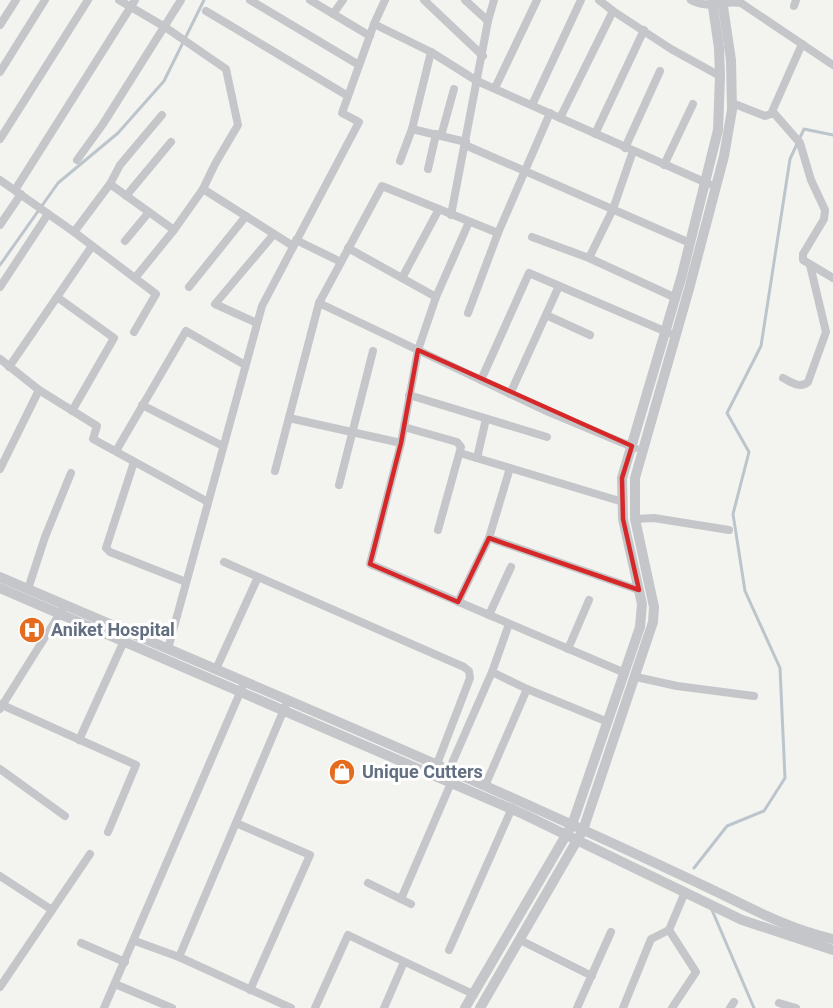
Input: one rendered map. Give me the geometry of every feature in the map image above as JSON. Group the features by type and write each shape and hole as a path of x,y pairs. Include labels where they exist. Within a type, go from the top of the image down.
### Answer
{"street":[{"path":"0,25 16,0"},
{"path":"0,72 45,0"},
{"path":"0,139 88,0"},
{"path":"119,0 133,4 226,69 238,125 203,189 174,230 135,278"},
{"path":"77,160 103,124 181,0"},
{"path":"250,0 359,65"},
{"path":"310,0 370,36"},
{"path":"333,14 343,0"},
{"path":"168,649 262,306 359,122 342,113 385,0"},
{"path":"424,0 483,56"},
{"path":"465,0 488,21"},
{"path":"452,215 488,21 494,0"},
{"path":"495,88 537,0"},
{"path":"532,105 581,0"},
{"path":"599,0 671,49 720,76"},
{"path":"691,0 699,4 741,3 833,65"},
{"path":"670,334 676,298 718,130 720,76 717,3"},
{"path":"465,1008 575,832 640,627 642,604 623,519 622,478 637,448 724,156 732,103 731,60 717,3"},
{"path":"0,225 133,4"},
{"path":"206,11 348,96"},
{"path":"560,118 613,11"},
{"path":"374,24 431,52 477,81 716,187"},
{"path":"595,134 644,30"},
{"path":"732,103 765,116 771,114 802,44"},
{"path":"400,161 412,129 431,52"},
{"path":"589,258 613,209 629,149 660,71"},
{"path":"428,169 454,89"},
{"path":"664,165 693,104"},
{"path":"773,112 799,142 811,180 825,210 824,219 803,254 803,260 833,278"},
{"path":"468,313 498,233 550,113"},
{"path":"74,232 110,184 120,165 162,115"},
{"path":"412,129 466,143 690,243"},
{"path":"126,195 171,142"},
{"path":"1,183 18,192 74,232 156,294 134,332"},
{"path":"110,184 174,230"},
{"path":"274,471 319,303 382,186 498,233"},
{"path":"203,189 274,234 340,262"},
{"path":"402,278 439,209"},
{"path":"0,287 44,211"},
{"path":"124,241 148,212"},
{"path":"189,287 246,216"},
{"path":"469,222 436,297 418,350 401,443 370,564 625,673"},
{"path":"257,323 215,304 274,234"},
{"path":"532,237 589,258 676,298"},
{"path":"9,367 92,246"},
{"path":"348,248 436,297"},
{"path":"783,378 802,386 808,382 825,337 825,326 810,266"},
{"path":"482,380 529,273 670,334"},
{"path":"510,394 559,286"},
{"path":"57,297 114,338 72,411"},
{"path":"319,303 510,394 637,448"},
{"path":"546,315 590,336"},
{"path":"116,451 186,331 245,365"},
{"path":"339,485 373,351"},
{"path":"0,359 39,390 97,426 93,438 208,502"},
{"path":"0,469 39,390"},
{"path":"409,395 547,437"},
{"path":"142,405 223,446"},
{"path":"289,418 401,443"},
{"path":"477,458 486,419"},
{"path":"404,428 457,442 461,447 438,530"},
{"path":"480,1008 520,940 575,832 636,677 653,622 654,607 635,519 637,448"},
{"path":"460,453 623,502"},
{"path":"134,462 106,548 110,552 186,582"},
{"path":"458,603 489,537 510,468"},
{"path":"28,589 45,537 71,473"},
{"path":"635,519 654,518 729,530"},
{"path":"489,537 639,590"},
{"path":"224,562 469,671 470,678 437,764"},
{"path":"489,615 512,567"},
{"path":"0,577 28,589 124,641 437,764 485,786 742,920 833,950"},
{"path":"216,669 258,577"},
{"path":"0,588 168,649 216,669 243,687"},
{"path":"568,649 589,600"},
{"path":"62,609 1,706 136,765 108,832"},
{"path":"449,770 492,672 509,624"},
{"path":"79,740 124,641"},
{"path":"630,655 642,659"},
{"path":"492,672 608,722"},
{"path":"636,677 661,683 754,696"},
{"path":"104,1008 135,941 243,687"},
{"path":"485,786 527,689"},
{"path":"286,705 452,783 718,893 763,916 812,934 833,939"},
{"path":"179,957 286,705"},
{"path":"0,769 65,816"},
{"path":"401,899 452,783"},
{"path":"449,950 512,808"},
{"path":"236,823 310,855 250,990"},
{"path":"0,987 90,854"},
{"path":"0,876 52,910"},
{"path":"368,883 411,904"},
{"path":"623,1008 651,939 669,930 685,892"},
{"path":"669,930 696,972 672,1008"},
{"path":"577,1008 611,932"},
{"path":"315,1008 348,935 473,994"},
{"path":"520,940 592,975"},
{"path":"135,941 179,957 291,1008"},
{"path":"81,943 125,962"},
{"path":"384,1008 404,962"},
{"path":"115,984 172,1008"},
{"path":"779,1003 796,1008"}],"highlighted area":[{"path":"418,350 632,446 622,478 623,519 639,590 489,538 458,602 370,564 401,443"}],"waterway":[{"path":"0,265 58,183 118,133 164,81 204,0"},
{"path":"694,868 727,826 764,811 785,778 780,668 745,591 733,514 749,452 727,413 761,346 790,159 804,129 833,135"},
{"path":"712,910 754,1008"}],"place":[{"name":"Aniket Hospital","path":"32,630"},
{"name":"Unique Cutters","path":"342,772"}]}
